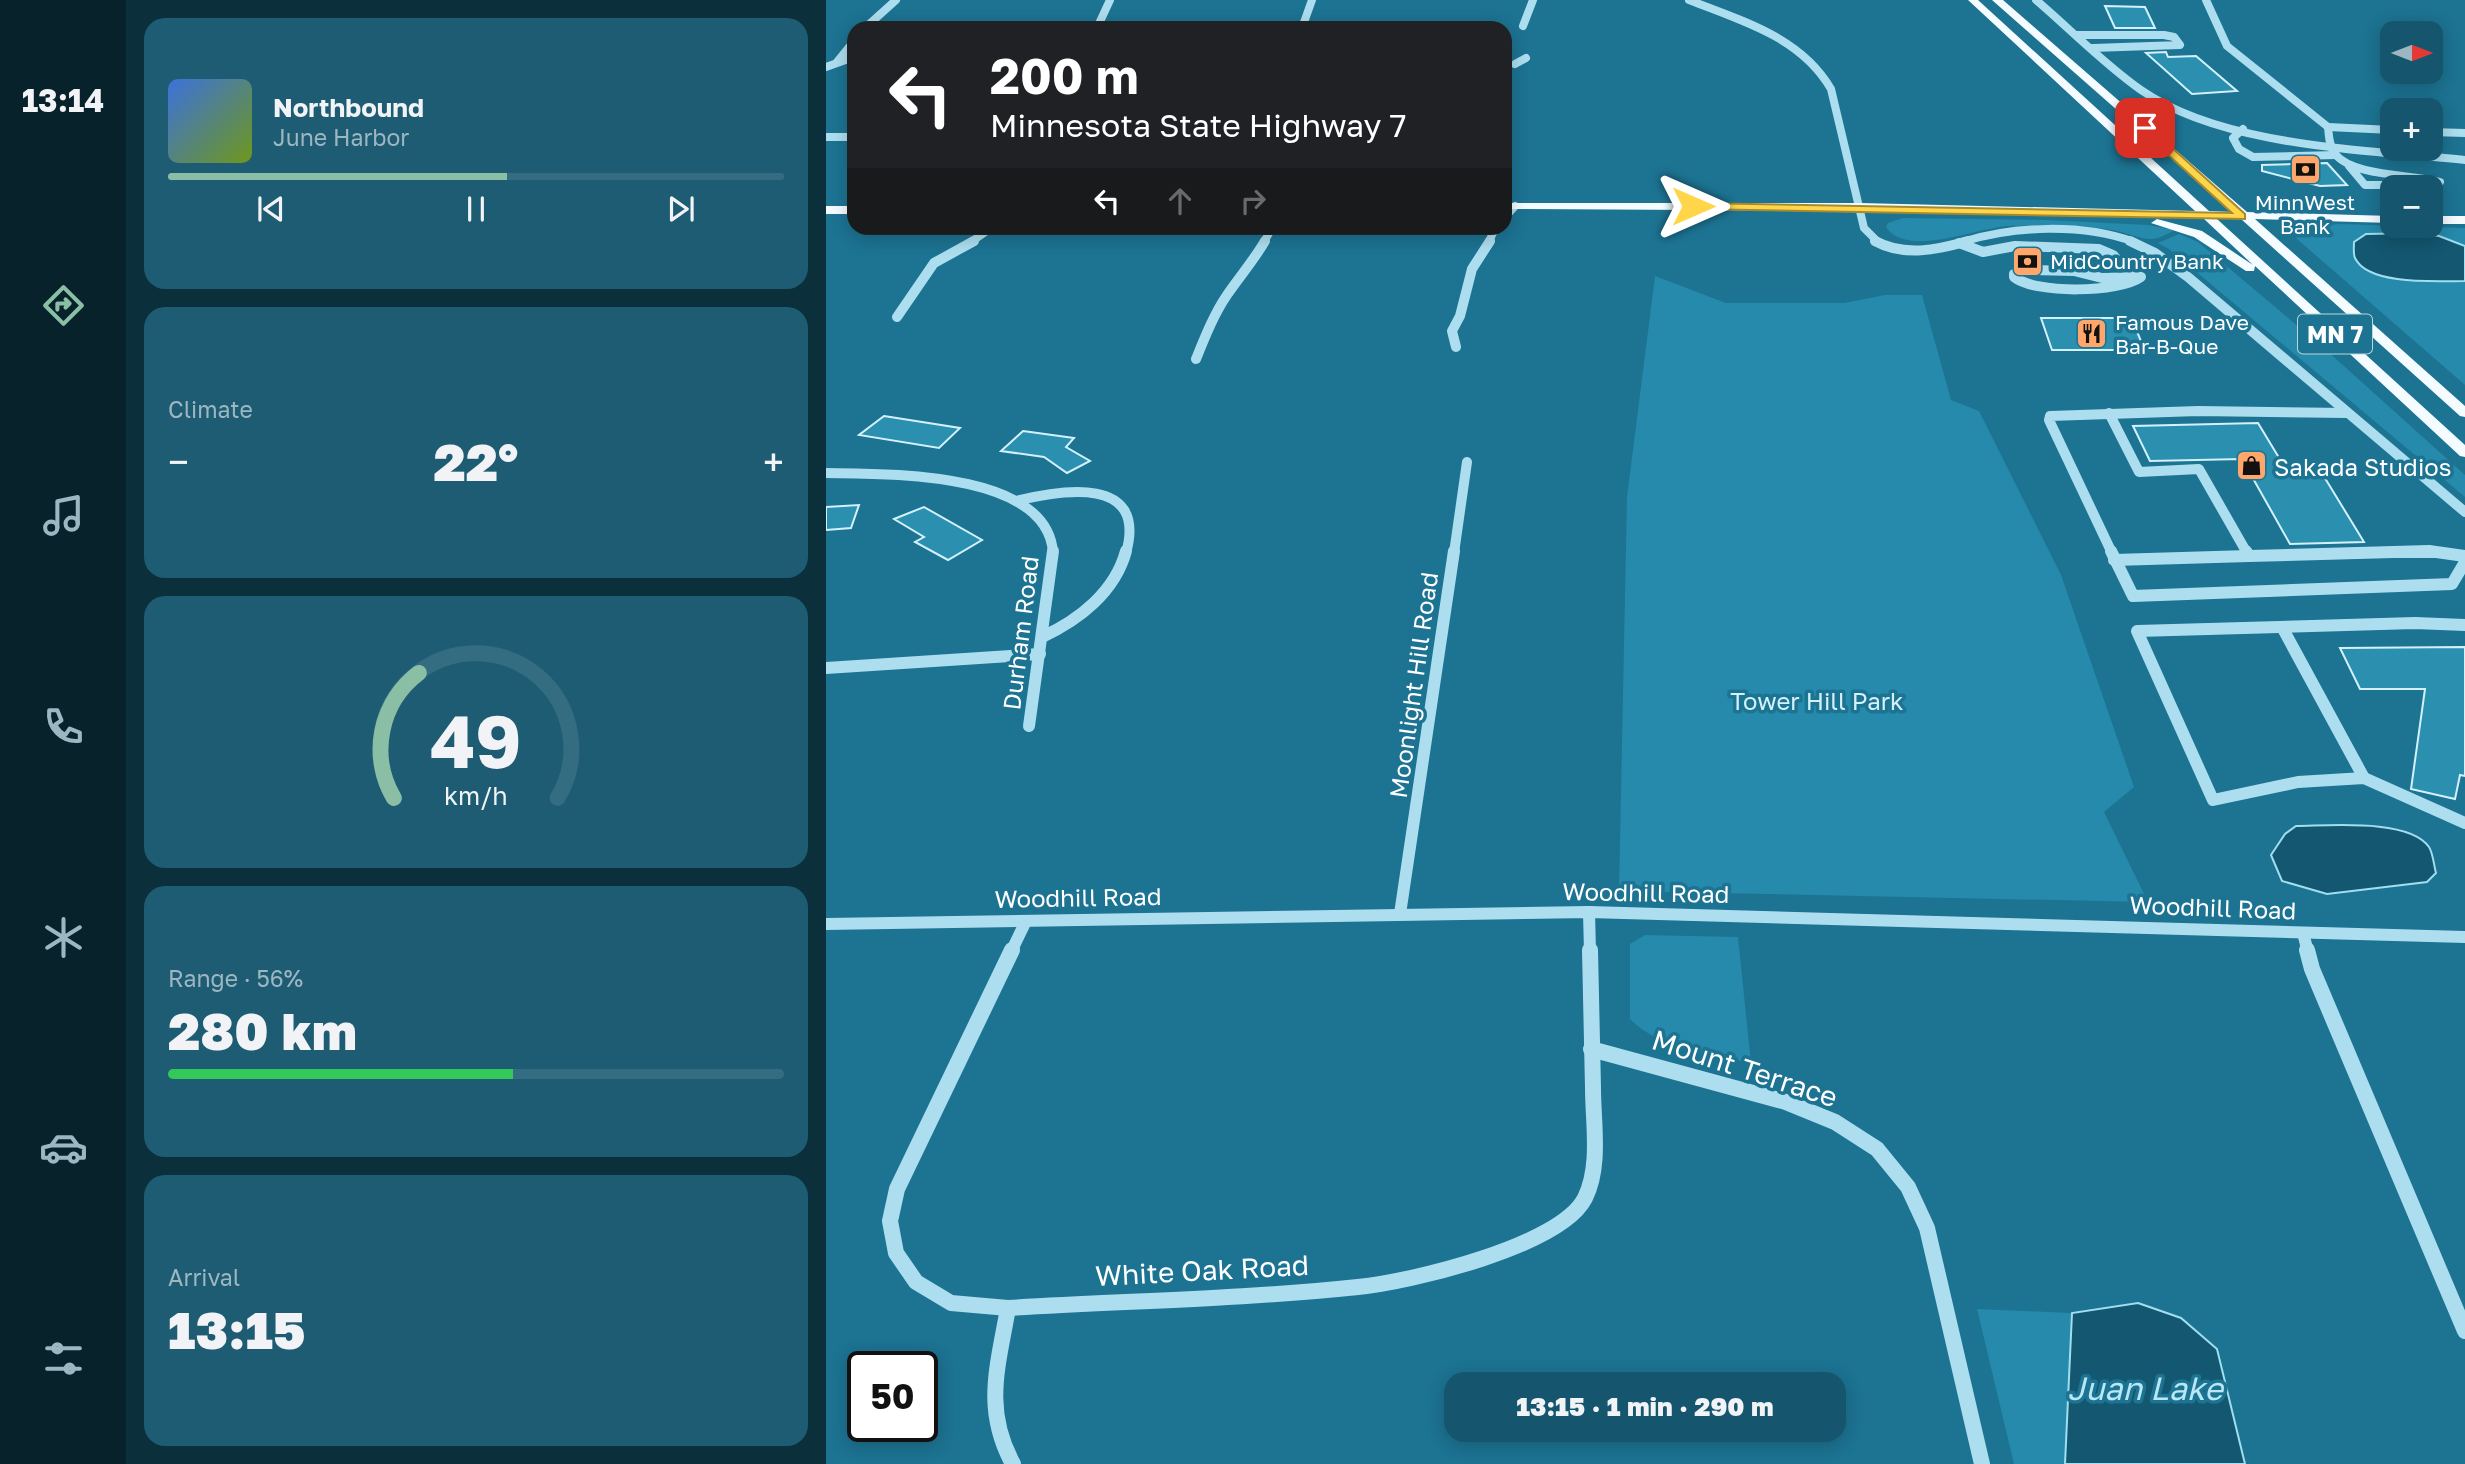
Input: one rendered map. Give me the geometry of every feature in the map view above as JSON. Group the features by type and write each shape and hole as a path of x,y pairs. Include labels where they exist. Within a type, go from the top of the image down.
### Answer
{"main road":[{"name":"MN 7","path":"1973,0 2465,453"},
{"name":"MN 7","path":"1997,0 2126,110 2465,413"},
{"path":"1512,206 1860,207 2380,219"},
{"path":"826,210 847,210"},
{"path":"2056,213 2160,223 2198,234 2306,307"},
{"path":"2443,220 2465,220"}],"street":[{"path":"873,21 896,0"},
{"path":"1100,21 1110,0"},
{"path":"1304,21 1312,0"},
{"path":"1522,26 1533,0"},
{"path":"1689,0 1794,46 1825,74 1866,234 1879,244 1924,249 2008,232 2072,232 2114,236 2143,245 2190,280 2465,512"},
{"path":"2036,0 2155,99 2201,118 2243,129 2330,144 2465,160"},
{"path":"2206,0 2227,46 2328,127 2380,129"},
{"path":"2077,35 2164,35 2174,37 2180,45 2093,48"},
{"path":"837,62 847,50"},
{"path":"1515,64 1526,58"},
{"path":"826,67 847,59"},
{"path":"2328,127 2330,144 2336,155 2365,185 2428,185 2440,182 2427,177 2348,166"},
{"path":"2243,129 2233,138 2239,149 2253,157 2336,155"},
{"path":"2443,132 2465,133"},
{"path":"826,137 847,137"},
{"path":"897,317 934,263 981,235"},
{"path":"1196,359 1209,327 1227,295 1251,265 1268,235"},
{"path":"1456,347 1452,331 1460,316 1472,269 1492,235"},
{"path":"2027,270 2074,271 2102,278 2141,277 2136,283 2118,287 2033,285 2023,284 2014,274 2027,270"},
{"path":"2347,413 2109,413 2050,416 2049,420 2113,560 2133,596 2452,584 2465,562"},
{"path":"2109,413 2139,472 2199,470 2249,556"},
{"name":"Moonlight Hill Road","path":"1401,914 1466,462"},
{"name":"Durham Road","path":"826,473 948,480 986,488 1016,501 1038,518 1052,539 1053,564 1029,726"},
{"path":"1016,501 1046,494 1100,494 1117,503 1127,518 1129,528 1131,539 1124,563 1105,592 1075,621 1042,637"},
{"path":"2113,560 2429,551 2465,556"},
{"path":"2465,625 2415,623 2137,631 2213,800 2298,782 2364,778 2465,822"},
{"path":"2282,627 2364,778"},
{"path":"826,668 1040,654"},
{"name":"Woodhill Road","path":"826,924 1589,912 2465,937"},
{"name":"White Oak Road","path":"1026,921 897,1189 890,1221 896,1253 916,1282 951,1303 1008,1308 1360,1287 1415,1276 1524,1243 1553,1230 1577,1211 1591,1187 1594,1161 1589,912"},
{"path":"2303,933 2312,969 2334,1024 2465,1331"},
{"name":"Mount Terrace","path":"1591,1049 1786,1102 1835,1122 1877,1149 1908,1187 1927,1228 1982,1464"},
{"path":"1008,1308 993,1391 1001,1442 1013,1464"}],"lane":[{"path":"1959,243 1983,252 2015,246 2098,248 2113,255 2127,271 2141,277"}],"green space":[{"path":"1903,218 2047,220 2148,225 2174,230 2159,238 2149,239 2087,227 2009,226 1926,241 1896,236 1886,227 1888,223"},
{"path":"2339,224 2380,225 2380,238 2438,238 2416,280 2465,281 2465,385 2297,239 2294,232 2304,228"},
{"path":"2443,227 2465,228 2465,246 2443,238"},
{"path":"2179,234 2198,242 2325,349 2465,475 2465,497 2169,249 2158,243"},
{"name":"Tower Hill Park","path":"1655,276 1726,303 1844,303 1885,295 1922,295 1951,400 1979,411 2061,575 2134,787 2104,812 2148,902 1619,891 1627,497"},
{"path":"1645,935 1738,937 1751,1063 1671,1044 1656,1038 1630,1019 1630,944"},
{"path":"1977,1309 2072,1313 2065,1464 2014,1464"}],"water":[{"path":"2366,234 2380,234 2380,238 2443,238 2465,246 2465,281 2405,280 2374,273 2362,267 2355,258 2354,242"},
{"path":"2346,825 2404,831 2419,838 2429,847 2436,873 2427,882 2327,894 2282,881 2271,855 2285,834 2296,826"},
{"name":"Juan Lake","path":"2138,1303 2181,1318 2217,1349 2245,1464 2065,1464 2072,1313"}],"building":[{"path":"2105,6 2145,7 2155,28 2115,28"},
{"path":"2166,52 2168,57 2196,56 2237,91 2192,94 2146,53"},
{"name":"MinnWest Bank","path":"2327,163 2347,185 2320,186 2262,171 2262,165"},
{"name":"Famous Dave Bar-B-Que","path":"2041,318 2131,318 2145,350 2052,350"},
{"path":"884,416 960,428 939,448 859,435"},
{"path":"2258,423 2287,471 2320,470 2364,542 2290,544 2242,459 2150,461 2133,426"},
{"path":"1023,431 1074,438 1066,447 1090,461 1067,473 1044,457 1001,451"},
{"path":"859,505 851,528 826,530 826,507"},
{"path":"924,507 982,540 948,560 915,542 924,537 894,519"},
{"path":"2465,647 2465,776 2460,775 2455,799 2411,789 2425,689 2360,689 2340,648"}],"place":[{"name":"MinnWest Bank","path":"2305,170"},
{"name":"MidCountry Bank","path":"2027,261"},
{"name":"Famous Dave Bar-B-Que","path":"2092,334"},
{"name":"Sakada Studios","path":"2251,466"}],"route":[{"path":"1693,206 2242,216 2145,128"}]}
